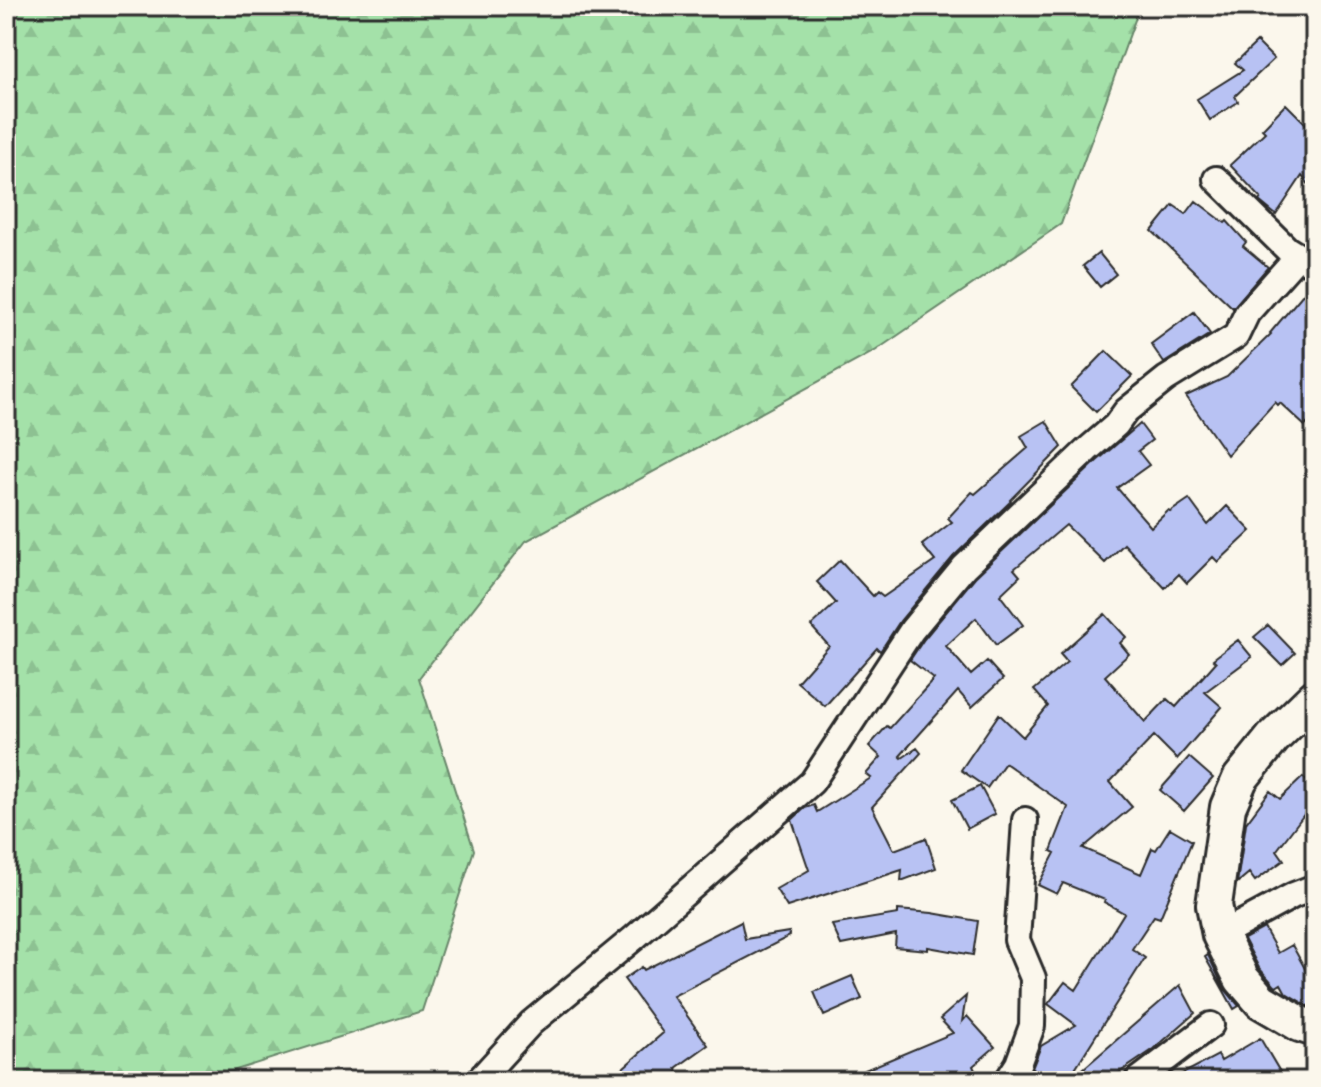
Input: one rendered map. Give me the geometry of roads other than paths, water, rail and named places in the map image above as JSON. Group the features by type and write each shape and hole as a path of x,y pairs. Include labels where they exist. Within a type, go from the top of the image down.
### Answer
{"street":[{"path":"478,1081 531,1023 634,938 812,782 912,630 964,567 1116,425 1126,411 1166,379 1236,336 1247,313 1307,261 1287,249 1216,179"},
{"path":"1315,697 1273,738 1240,779 1228,807 1214,905 1220,935 1242,979 1261,1001 1300,1024 1315,1029"},
{"path":"1007,1081 1018,1064 1032,1026 1033,978 1017,940 1025,820"},
{"path":"1220,935 1315,887"},
{"path":"1137,1081 1211,1025"}]}
